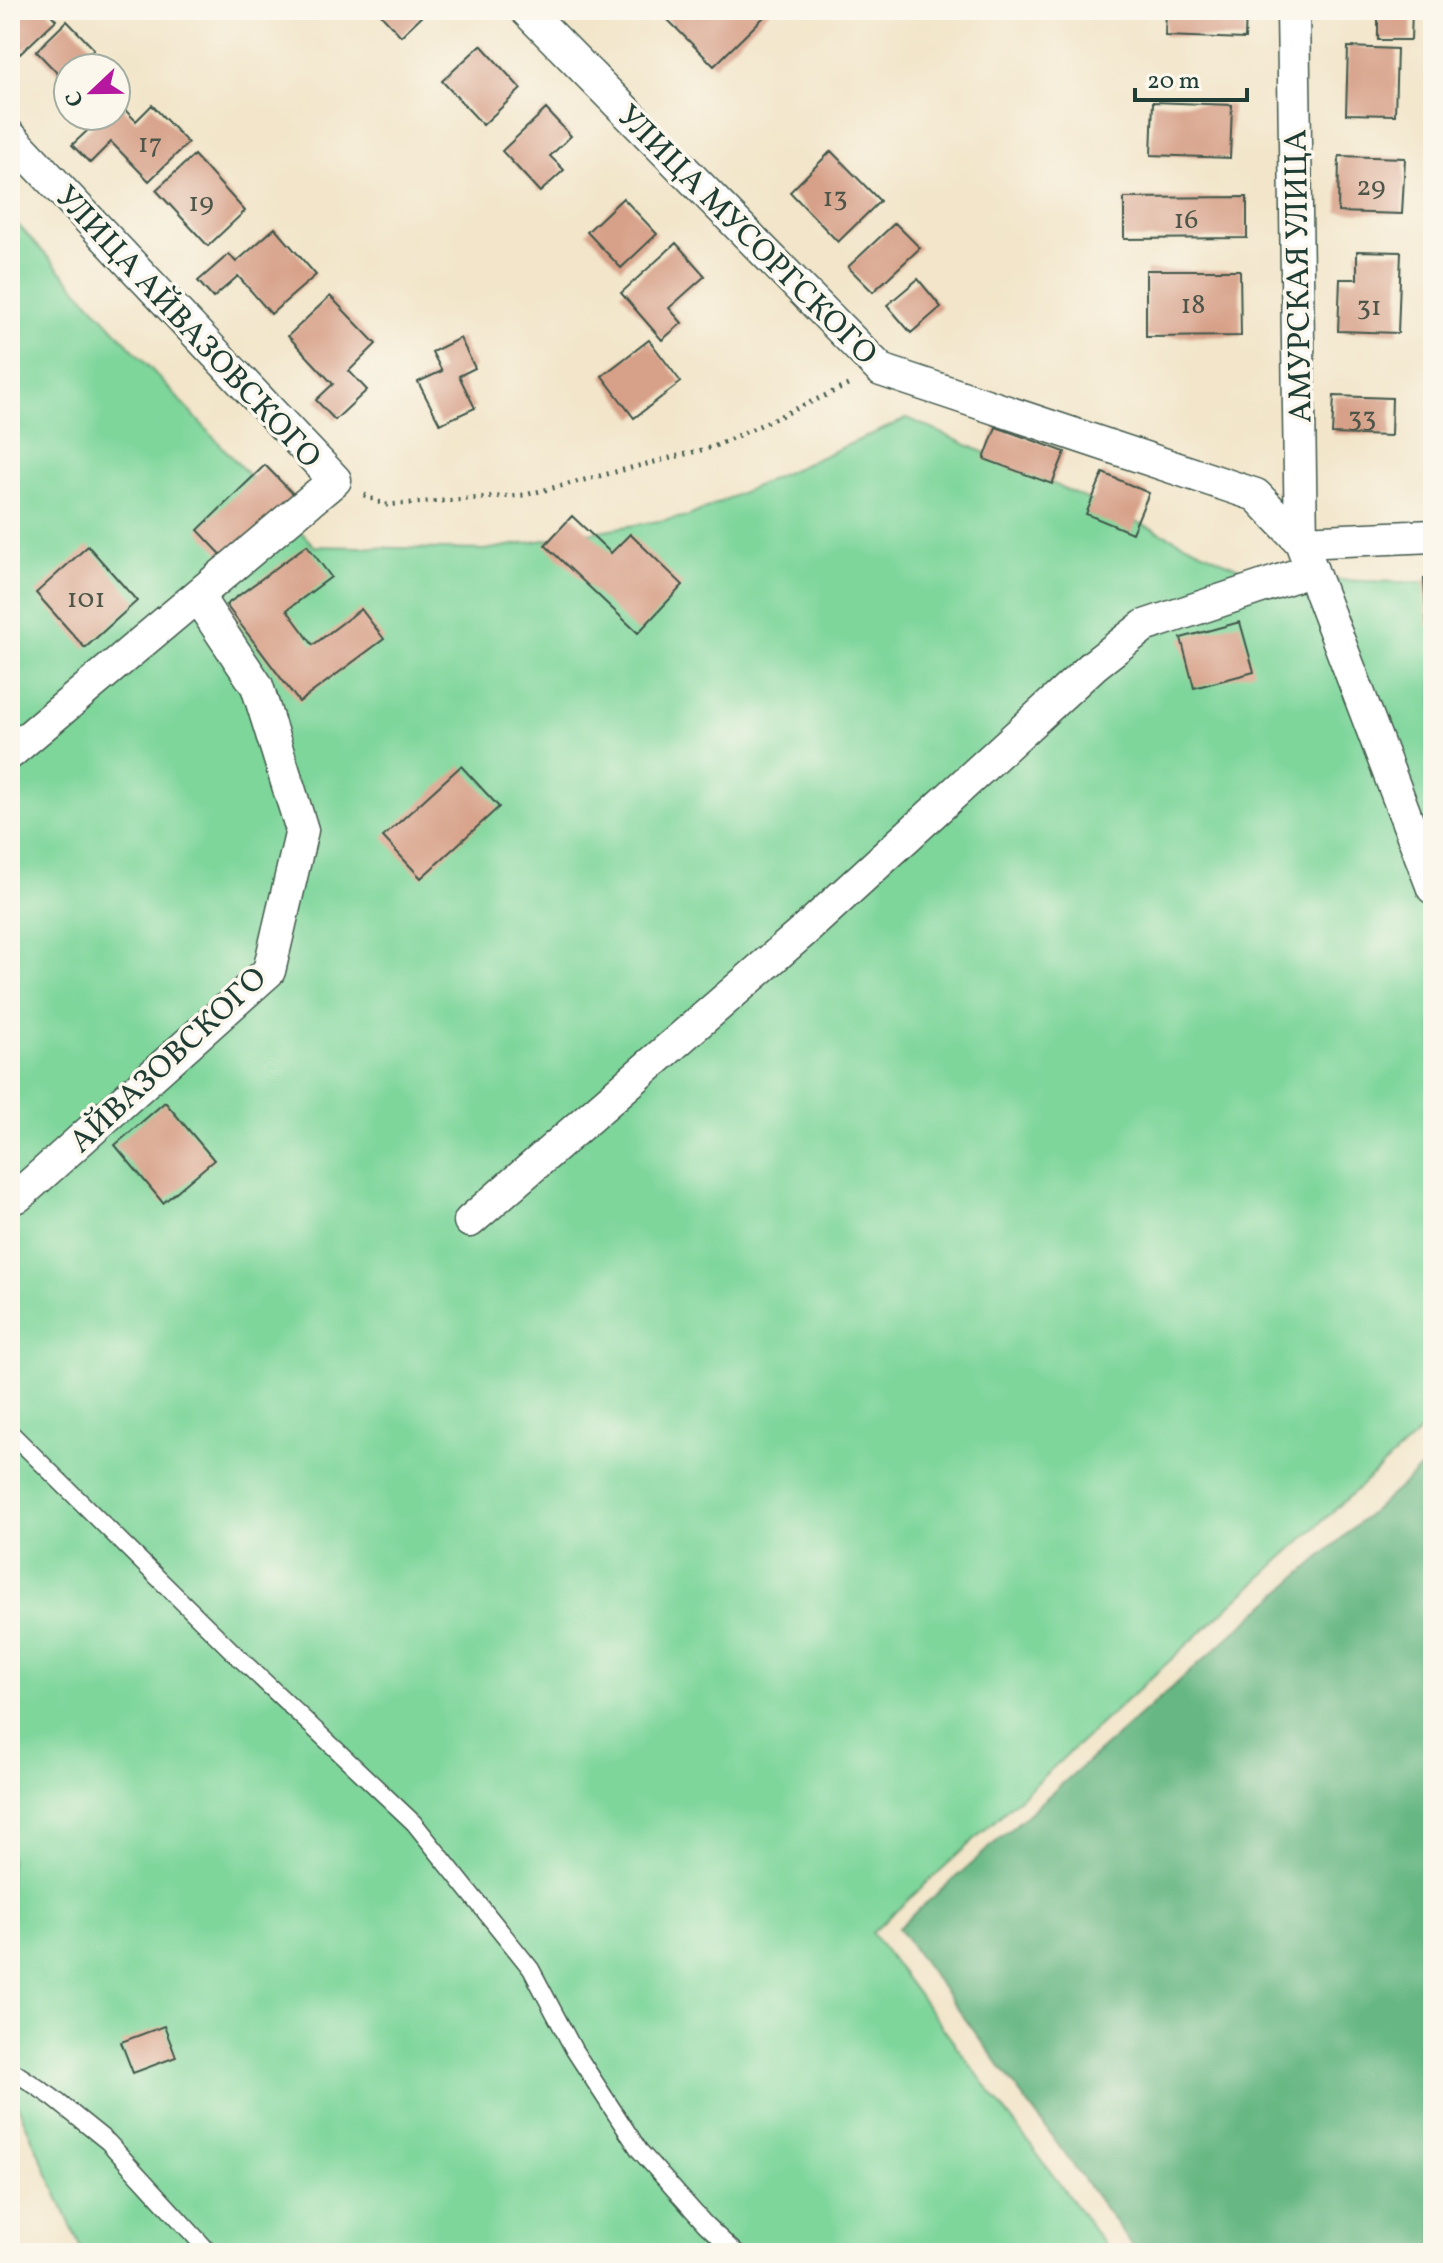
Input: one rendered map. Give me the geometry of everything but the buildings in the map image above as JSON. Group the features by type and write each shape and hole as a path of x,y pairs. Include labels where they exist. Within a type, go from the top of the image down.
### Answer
{"street":[{"name":"УЛИЦА МУСОРГСКОГО","path":"526,10 881,370 1256,495 1307,556"},
{"name":"АМУРСКАЯ УЛИЦА","path":"1293,10 1307,556"},
{"name":"УЛИЦА АЙВАЗОВСКОГО","path":"10,136 335,480"},
{"path":"10,753 335,480"},
{"path":"470,1221 804,931 1094,665 1144,626 1307,556 1433,536"},
{"path":"1307,556 1433,888"},
{"name":"АЙВАЗОВСКОГО","path":"18,1196 269,971 302,830 257,686 197,596"}],"lane":[{"path":"10,1432 233,1652 414,1823 531,1969 574,2050 639,2150 705,2224 736,2253"},
{"path":"10,2069 52,2097 108,2142 210,2253"}],"path":[{"path":"335,480 385,505 525,495 713,447 881,370"}],"green space":[{"path":"10,216 314,546 484,550 689,516 908,418 1261,578 1433,583 1433,1420 872,1933 1111,2253 83,2253 10,2088"},
{"path":"1433,1458 1433,2253 1138,2253 898,1928"}]}
